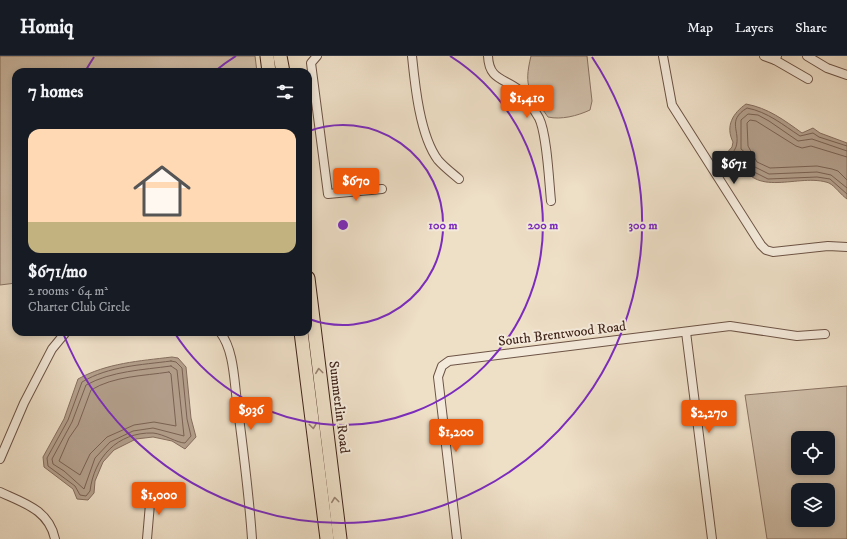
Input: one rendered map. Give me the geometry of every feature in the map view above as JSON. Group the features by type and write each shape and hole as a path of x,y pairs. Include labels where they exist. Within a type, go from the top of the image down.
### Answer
{"main road":[{"path":"267,56 268,68"},
{"path":"280,56 282,68"},
{"name":"Summerlin Road","path":"312,311 340,539"},
{"path":"302,336 327,539"}],"street":[{"path":"317,56 312,63 328,194 382,189"},
{"path":"412,56 418,103 430,145 439,160 458,179"},
{"path":"488,56 491,69 496,78 520,92 539,119 545,143 551,201"},
{"path":"664,56 672,105 761,245 766,250 773,252 828,246 847,247"},
{"path":"764,56 776,58 808,79"},
{"path":"808,56 827,68 847,75"},
{"name":"South Brentwood Road","path":"457,539 438,377 442,366 449,361 734,326 797,336 825,334"},
{"path":"686,332 712,539"},
{"path":"0,459 24,403 52,349 63,336"},
{"path":"222,336 232,364 248,491 252,539"},
{"path":"0,492 45,516 53,530 55,539"},
{"path":"147,539 151,492"}],"shaded area":[{"path":"0,56 255,56 256,68 12,68 12,284 0,285"},
{"path":"531,56 587,56 592,101 590,110 569,117 548,117 533,95 528,83"},
{"path":"847,386 847,539 767,539 745,395"}],"water":[{"path":"746,104 762,108 782,119 802,133 813,128 820,133 847,143 847,199 829,183 804,180 766,182 755,178 746,171 739,158 734,165 719,167 716,156 725,155 732,147 733,142 730,125 737,111"},
{"path":"172,357 178,358 186,367 191,418 196,437 185,449 172,441 153,437 136,439 114,450 103,462 95,481 94,493 88,500 77,499 73,489 44,467 43,457 64,419 78,379 100,369 112,366"}]}
